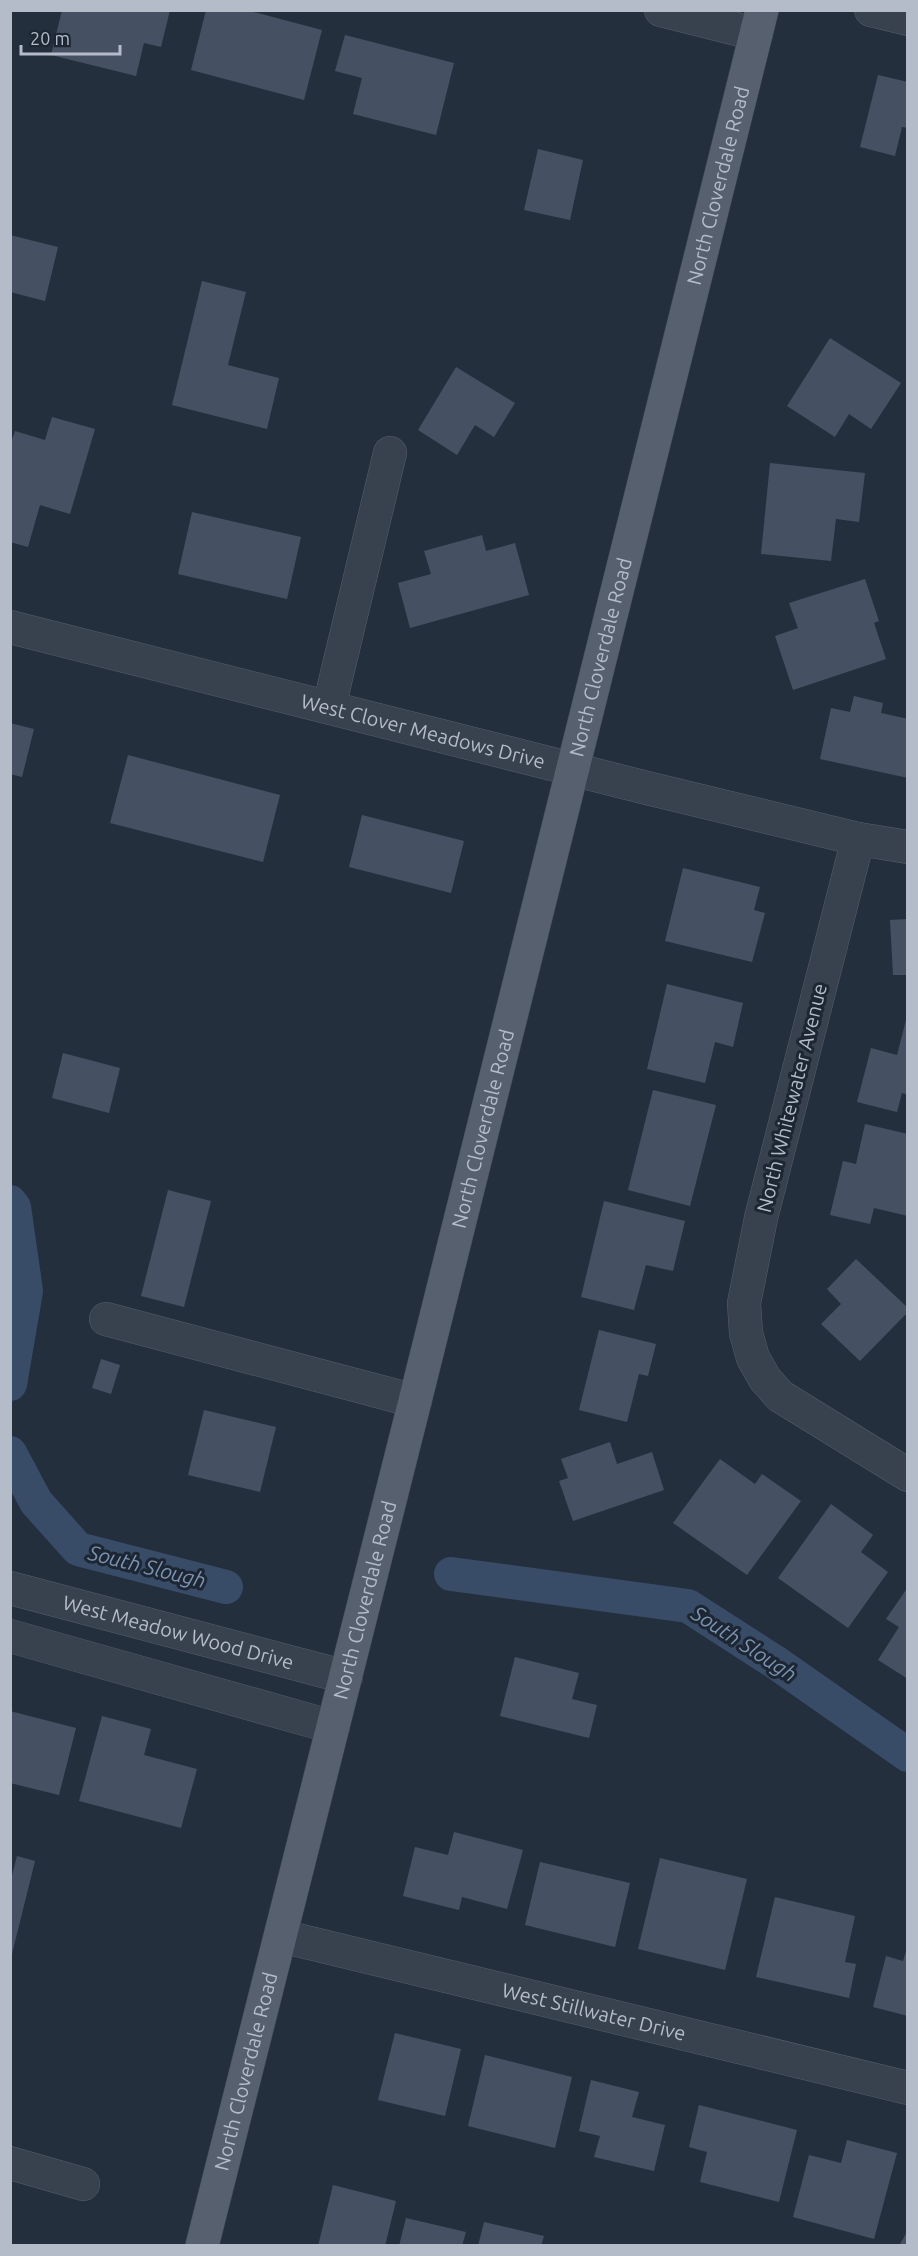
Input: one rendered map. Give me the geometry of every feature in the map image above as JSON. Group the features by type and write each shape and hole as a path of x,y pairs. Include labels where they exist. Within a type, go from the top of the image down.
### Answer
{"main road":[{"name":"North Cloverdale Road","path":"202,2246 759,22"}],"street":[{"path":"661,10 759,22"},
{"path":"871,10 908,20"},
{"path":"329,706 390,453"},
{"name":"West Clover Meadows Drive","path":"10,627 572,769 858,839 908,847"},
{"name":"North Whitewater Avenue","path":"858,839 761,1218 744,1303 746,1334 753,1358 765,1379 780,1396 908,1474"},
{"path":"106,1318 415,1401"},
{"name":"West Meadow Wood Drive","path":"10,1588 346,1677"},
{"path":"10,1636 333,1728"},
{"name":"West Stillwater Drive","path":"281,1936 908,2088"},
{"path":"10,2163 83,2184"}],"building":[{"path":"62,10 170,10 161,47 144,43 136,76 51,55"},
{"path":"206,10 246,10 322,30 304,100 191,70"},
{"path":"345,35 454,63 436,135 353,114 362,78 335,71"},
{"path":"878,75 908,82 908,128 902,127 895,156 860,147"},
{"path":"538,149 583,160 570,220 524,210"},
{"path":"10,235 58,247 45,301 10,292"},
{"path":"202,281 246,292 228,365 279,378 267,429 172,405"},
{"path":"830,338 901,383 871,429 849,414 835,437 787,406"},
{"path":"456,367 515,403 494,437 475,425 457,455 418,430"},
{"path":"52,417 95,429 70,514 40,505 28,547 10,542 10,445 15,431 45,440"},
{"path":"770,463 865,473 859,522 836,519 831,561 761,554"},
{"path":"192,512 301,537 287,599 178,574"},
{"path":"482,535 486,551 515,543 529,595 410,628 398,583 431,574 424,551"},
{"path":"865,579 879,621 874,623 886,659 793,690 775,636 798,628 789,603"},
{"path":"854,696 883,703 881,713 908,719 908,778 820,759 831,708 850,712"},
{"path":"10,723 34,729 22,777 10,774"},
{"path":"128,755 280,795 263,862 110,823"},
{"path":"362,815 464,841 451,893 349,867"},
{"path":"683,868 760,887 754,910 765,913 752,962 665,941"},
{"path":"908,919 908,975 893,975 890,920"},
{"path":"667,984 743,1003 733,1047 715,1042 705,1083 647,1069"},
{"path":"907,1016 908,1095 902,1093 897,1112 857,1102 871,1048 897,1055"},
{"path":"63,1053 120,1068 109,1113 52,1098"},
{"path":"653,1090 716,1105 690,1206 628,1190"},
{"path":"865,1124 908,1134 908,1216 874,1208 870,1224 830,1215 843,1161 856,1164"},
{"path":"168,1190 211,1201 184,1307 141,1296"},
{"path":"604,1201 685,1221 673,1271 646,1265 634,1310 581,1297"},
{"path":"856,1259 908,1308 908,1312 860,1361 821,1324 841,1304 827,1289"},
{"path":"599,1330 656,1344 648,1376 639,1374 627,1422 579,1410"},
{"path":"101,1359 120,1365 111,1394 92,1388"},
{"path":"204,1410 276,1427 260,1492 188,1475"},
{"path":"610,1442 617,1464 652,1452 664,1490 573,1521 559,1481 568,1478 561,1459"},
{"path":"720,1459 755,1484 762,1474 801,1501 747,1575 673,1523"},
{"path":"831,1504 873,1535 861,1552 888,1572 848,1628 778,1578"},
{"path":"908,1587 908,1679 878,1660 899,1627 886,1619"},
{"path":"515,1657 579,1673 572,1699 597,1705 589,1738 500,1716"},
{"path":"10,1711 76,1728 59,1795 10,1783"},
{"path":"102,1716 151,1729 144,1755 197,1769 181,1828 79,1801"},
{"path":"454,1832 523,1850 507,1909 462,1897 459,1910 403,1896 415,1847 448,1855"},
{"path":"17,1856 35,1861 11,1958 10,1883"},
{"path":"660,1858 747,1879 725,1970 638,1949"},
{"path":"540,1862 630,1883 615,1947 525,1925"},
{"path":"775,1897 855,1916 845,1962 856,1964 849,1998 756,1977"},
{"path":"908,1945 908,2016 873,2007 886,1956 903,1961"},
{"path":"395,2033 461,2049 445,2116 378,2100"},
{"path":"485,2055 572,2077 555,2148 468,2126"},
{"path":"591,2080 639,2092 632,2117 665,2125 654,2171 594,2157 600,2136 579,2131"},
{"path":"699,2105 797,2130 779,2202 700,2182 707,2152 689,2147"},
{"path":"847,2140 897,2153 874,2239 793,2217 809,2155 841,2163"},
{"path":"333,2185 396,2201 385,2246 318,2246"},
{"path":"406,2218 466,2232 462,2246 399,2246"},
{"path":"484,2222 544,2236 541,2246 478,2246"},
{"path":"908,2230 908,2246 899,2246"}],"waterway":[{"name":"South Slough","path":"10,1202 14,1207 26,1291 10,1384"},
{"name":"South Slough","path":"10,1453 36,1502 78,1549 226,1587"},
{"name":"South Slough","path":"451,1574 688,1606 775,1662 908,1755"}]}
